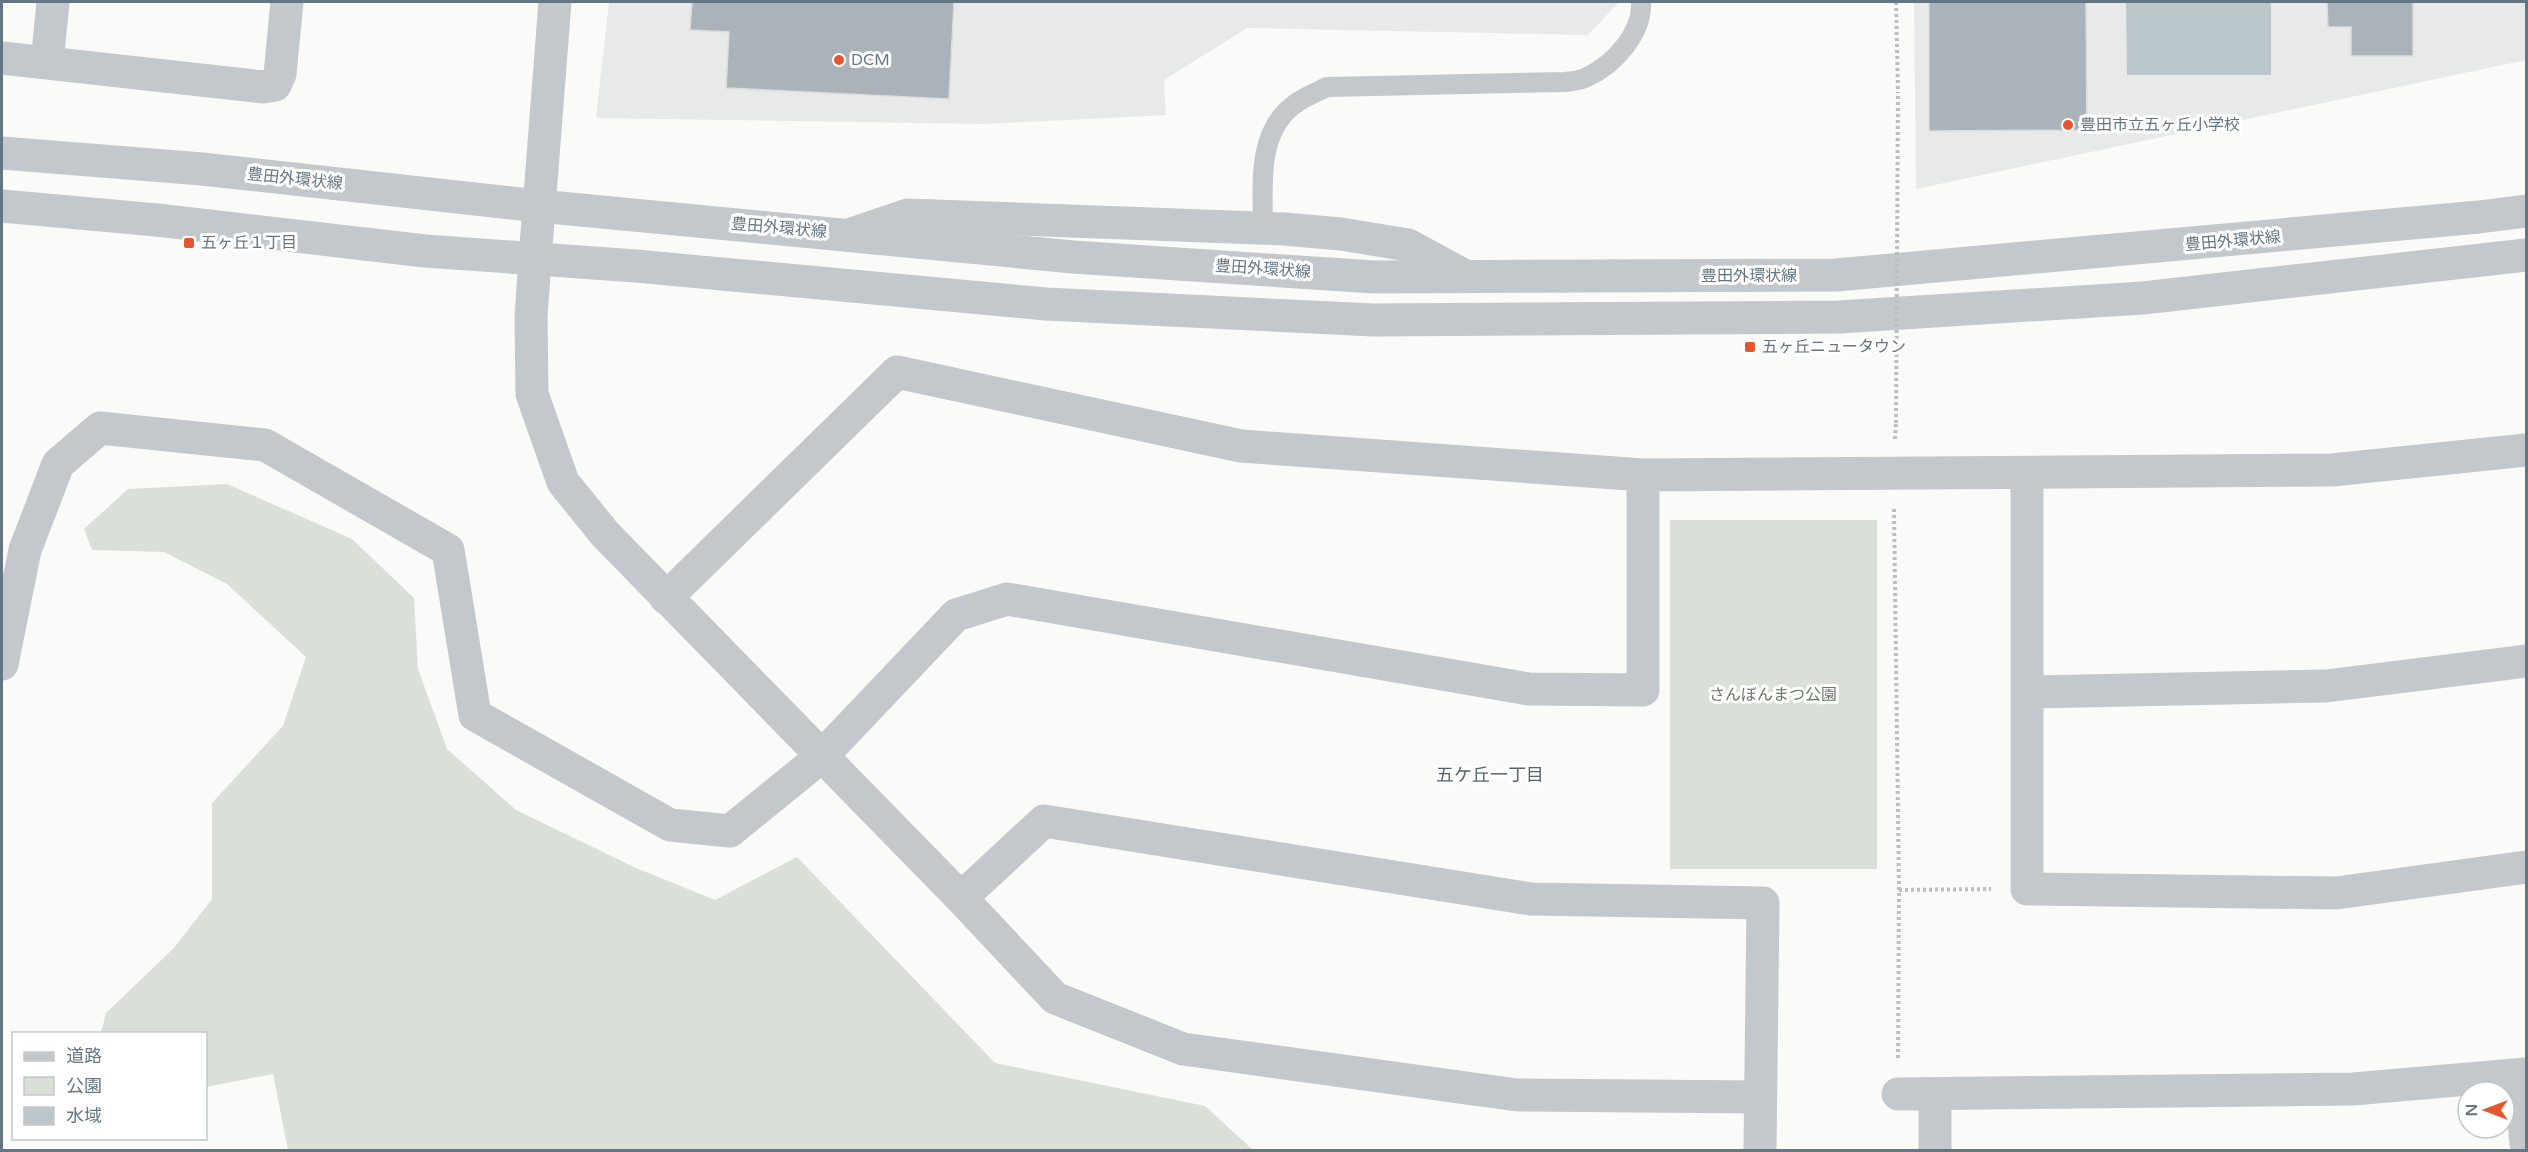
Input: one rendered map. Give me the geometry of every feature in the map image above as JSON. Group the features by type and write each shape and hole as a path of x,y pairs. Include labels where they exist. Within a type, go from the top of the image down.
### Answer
{"street":[{"path":"48,63 53,2"},
{"path":"2,58 263,87 275,85 280,74 287,2"},
{"path":"555,2 531,317 532,394 563,482 605,534 820,757 961,898 1054,998 1184,1048 1517,1095 1759,1097"},
{"name":"豊田外環状線","path":"2,153 202,169 539,206 1073,257 1374,277 1836,275 2479,218 2526,210"},
{"path":"2,207 157,220 425,250 636,266 1046,304 1385,320 1839,317 2143,298 2526,255"},
{"path":"849,235 908,215 1341,234 1408,245 1465,276"},
{"path":"666,598 897,372 1241,446 1643,476 1894,476 2332,470 2526,450"},
{"path":"2,664 25,550 58,464 100,428 265,445 448,550 475,715 670,825 730,831 820,757 956,615 1007,599 1529,688 1643,690 1643,476"},
{"path":"2027,473 2027,889 2336,893 2526,867"},
{"path":"2027,692 2326,686 2526,661"},
{"path":"961,898 1044,822 1531,898 1763,903 1760,1150"},
{"path":"1898,1094 2353,1089 2523,1075 2526,1143"},
{"path":"1935,1094 1935,1150"}],"lane":[{"path":"1263,229 1263,164 1270,132 1293,105 1328,87 1565,82 1586,78 1605,66 1628,42 1642,18 1641,2"}],"path":[{"path":"1896,2 1898,92 1896,423"},
{"path":"1894,476 1899,890 1898,1094"},
{"path":"1899,890 2027,889"}],"shaded area":[{"path":"609,2 1619,2 1588,35 1247,28 1164,80 1166,115 984,124 596,118"},
{"name":"豊田市立五ヶ丘小学校","path":"1914,2 2526,2 2526,60 1916,189"}],"green space":[{"path":"227,484 352,539 414,598 418,669 447,749 516,810 636,868 715,900 797,857 995,1063 1205,1106 1253,1150 288,1150 273,1074 207,1087 207,1032 101,1032 106,1013 174,948 212,899 212,803 283,726 306,657 227,584 164,552 92,550 84,529 128,489"},
{"name":"さんぼんまつ公園","path":"1670,520 1877,520 1877,869 1670,869"}],"water":[{"path":"2126,2 2271,2 2271,75 2127,75"}],"building":[{"name":"DCM","path":"692,2 954,2 949,99 726,88 729,32 690,30"},
{"path":"1929,2 2086,2 2087,130 1929,131"},
{"path":"2327,2 2413,2 2413,56 2351,56 2351,27 2328,27"}],"place":[{"name":"DCM","path":"839,60"},
{"name":"豊田市立五ヶ丘小学校","path":"2068,125"},
{"name":"五ヶ丘１丁目","path":"189,243"},
{"name":"五ヶ丘ニュータウン","path":"1750,347"}],"district":[{"name":"五ケ丘一丁目","path":"1490,775"}]}
